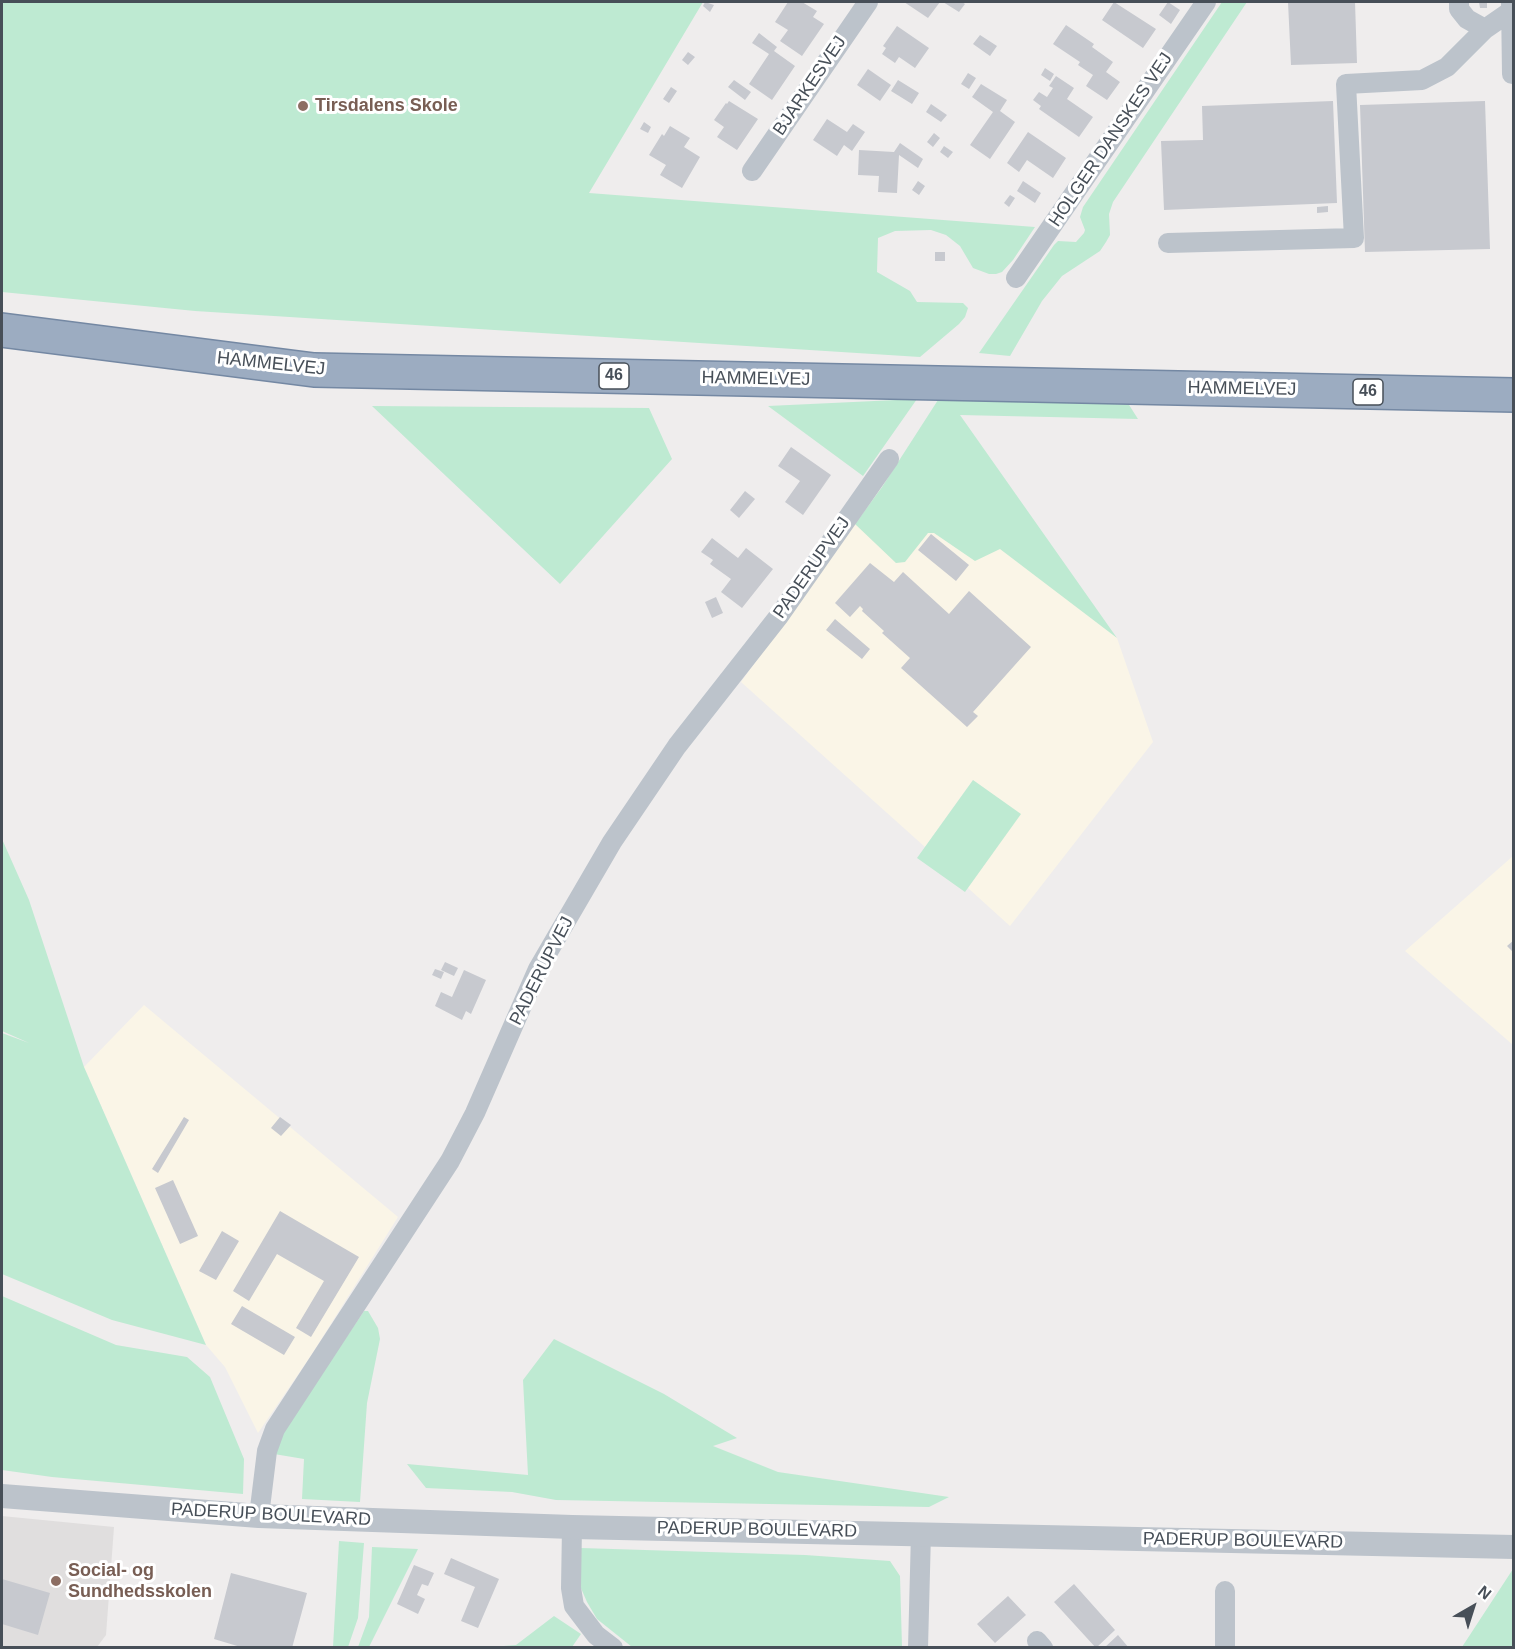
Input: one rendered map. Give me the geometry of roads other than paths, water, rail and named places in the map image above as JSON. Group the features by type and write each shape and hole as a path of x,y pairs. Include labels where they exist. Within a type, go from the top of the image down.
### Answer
{"highway":[{"name":"HAMMELVEJ","path":"2,330 314,370 1514,395"}],"street":[{"name":"BJARKESVEJ","path":"752,171 868,2"},
{"name":"HOLGER DANSKES VEJ","path":"1016,278 1206,2"},
{"path":"1460,2 1459,9 1467,20 1485,29"},
{"path":"1168,243 1354,238 1346,84 1422,80 1447,67 1511,6"},
{"path":"1511,6 1512,74"},
{"name":"PADERUPVEJ","path":"260,1516 267,1451 275,1429 450,1161 475,1113 538,969 612,842 677,746 779,616 889,459"},
{"name":"PADERUP BOULEVARD","path":"2,1496 260,1516 572,1527 1514,1547"},
{"path":"572,1527 571,1588 574,1606 596,1635 613,1647"},
{"path":"918,1647 921,1533"},
{"path":"1225,1591 1225,1647"}],"place":[{"name":"Tirsdalens Skole","path":"303,106"},
{"name":"Social- og Sundhedsskolen","path":"56,1581"}]}
